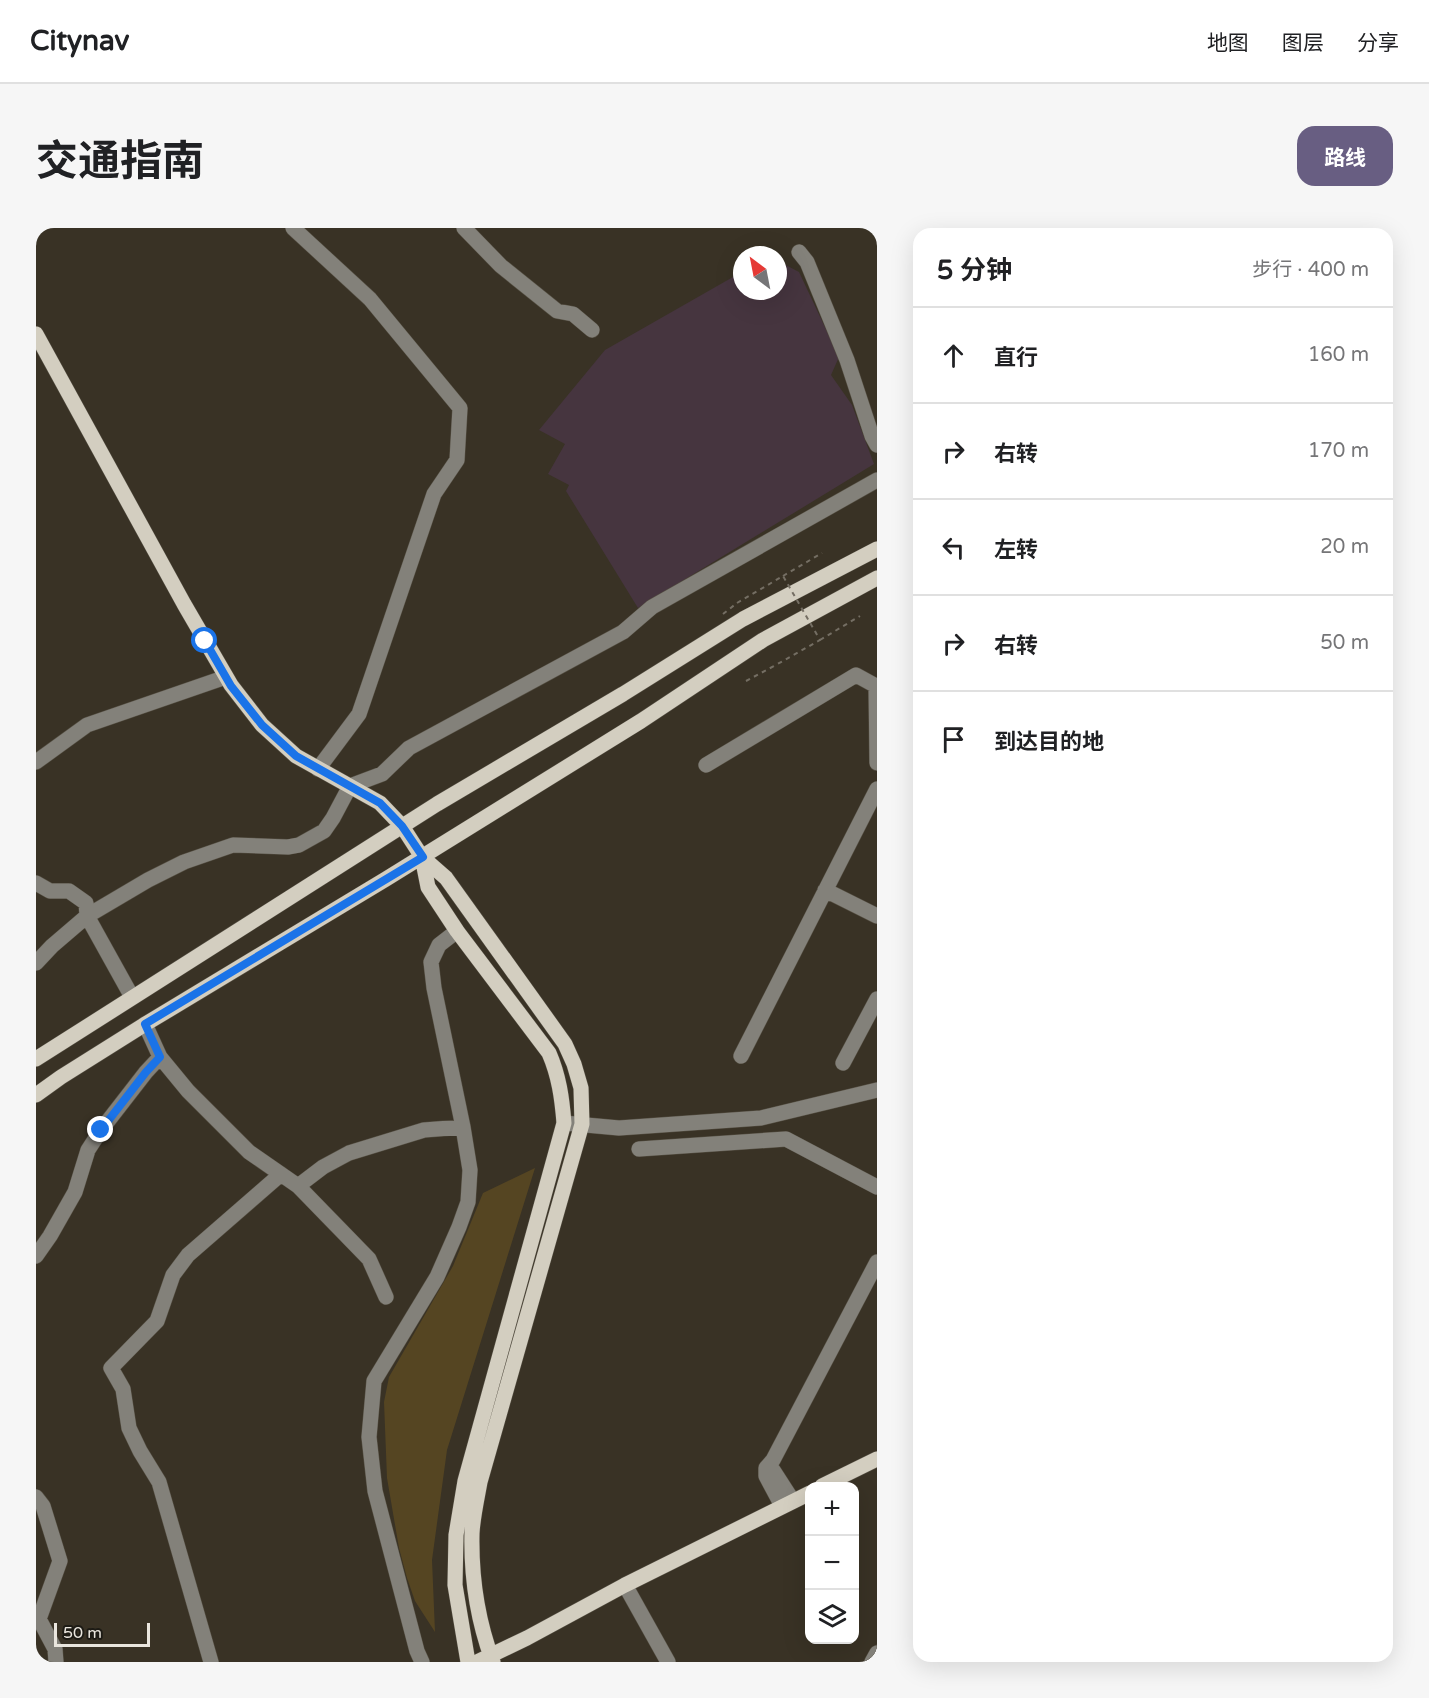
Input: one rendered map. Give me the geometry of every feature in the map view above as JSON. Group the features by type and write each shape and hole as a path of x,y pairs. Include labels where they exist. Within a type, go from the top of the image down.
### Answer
{"main road":[{"path":"36,334 226,677 262,725 296,756 380,803 402,826 423,857 446,878 565,1044 574,1064 581,1088 582,1124 480,1482 472,1532 474,1572 487,1660 625,1585 805,1496"},
{"path":"36,1059 402,826 623,694 743,618 875,548"},
{"path":"36,1095 145,1024 423,857 640,721 762,640 873,582"},
{"path":"423,857 428,887 457,931 549,1053 562,1093 564,1123 463,1492 456,1535 455,1585 468,1662"},
{"path":"830,1482 877,1459"}],"street":[{"path":"293,228 370,299 460,408 457,460 434,494 359,714 318,769"},
{"path":"465,228 501,266 556,311 573,314 591,330"},
{"path":"799,252 807,262 847,360 877,445"},
{"path":"36,963 87,916 184,862 233,845 288,847 299,845 324,831 350,786 382,774 409,748 623,632 652,607 877,480"},
{"path":"706,765 856,675 876,686 877,763"},
{"path":"36,762 87,725 226,677"},
{"path":"741,1056 877,789"},
{"path":"36,883 51,891 69,891 86,903 87,916 132,997"},
{"path":"825,890 877,916"},
{"path":"422,1662 411,1629 375,1491 369,1437 374,1381 437,1277 468,1202 470,1170 436,1000 432,962 439,945 457,931"},
{"path":"843,1063 877,999"},
{"path":"145,1024 160,1057 188,1091 249,1152 298,1186 369,1259 386,1297"},
{"path":"36,1256 75,1192 88,1150 101,1130 160,1057"},
{"path":"564,1123 619,1128 761,1118 877,1090"},
{"path":"298,1186 322,1167 349,1153 424,1130 463,1126"},
{"path":"639,1149 786,1139 877,1187"},
{"path":"211,1662 159,1482 129,1428 123,1389 111,1368 157,1321 173,1275 188,1255 281,1174"},
{"path":"788,1504 766,1476 766,1468 877,1262"},
{"path":"36,1497 43,1506 60,1561 39,1619 55,1649 56,1662"},
{"path":"625,1585 668,1662"},
{"path":"872,1662 877,1653"}],"path":[{"path":"722,616 737,603 822,553"},
{"path":"783,576 820,640"},
{"path":"746,681 860,616"}],"shaded area":[{"path":"787,266 799,272 839,357 831,375 852,405 874,464 638,608 566,491 569,485 548,474 565,444 539,430 605,350 733,277 733,300 787,300"},
{"path":"535,1168 447,1450 432,1560 435,1632 415,1601 399,1548 387,1478 384,1402 389,1377 453,1266 483,1193"}],"route":[{"path":"101,1130 160,1057 145,1024 423,857 402,826 380,803 296,756 262,725 231,686 205,641"}]}
